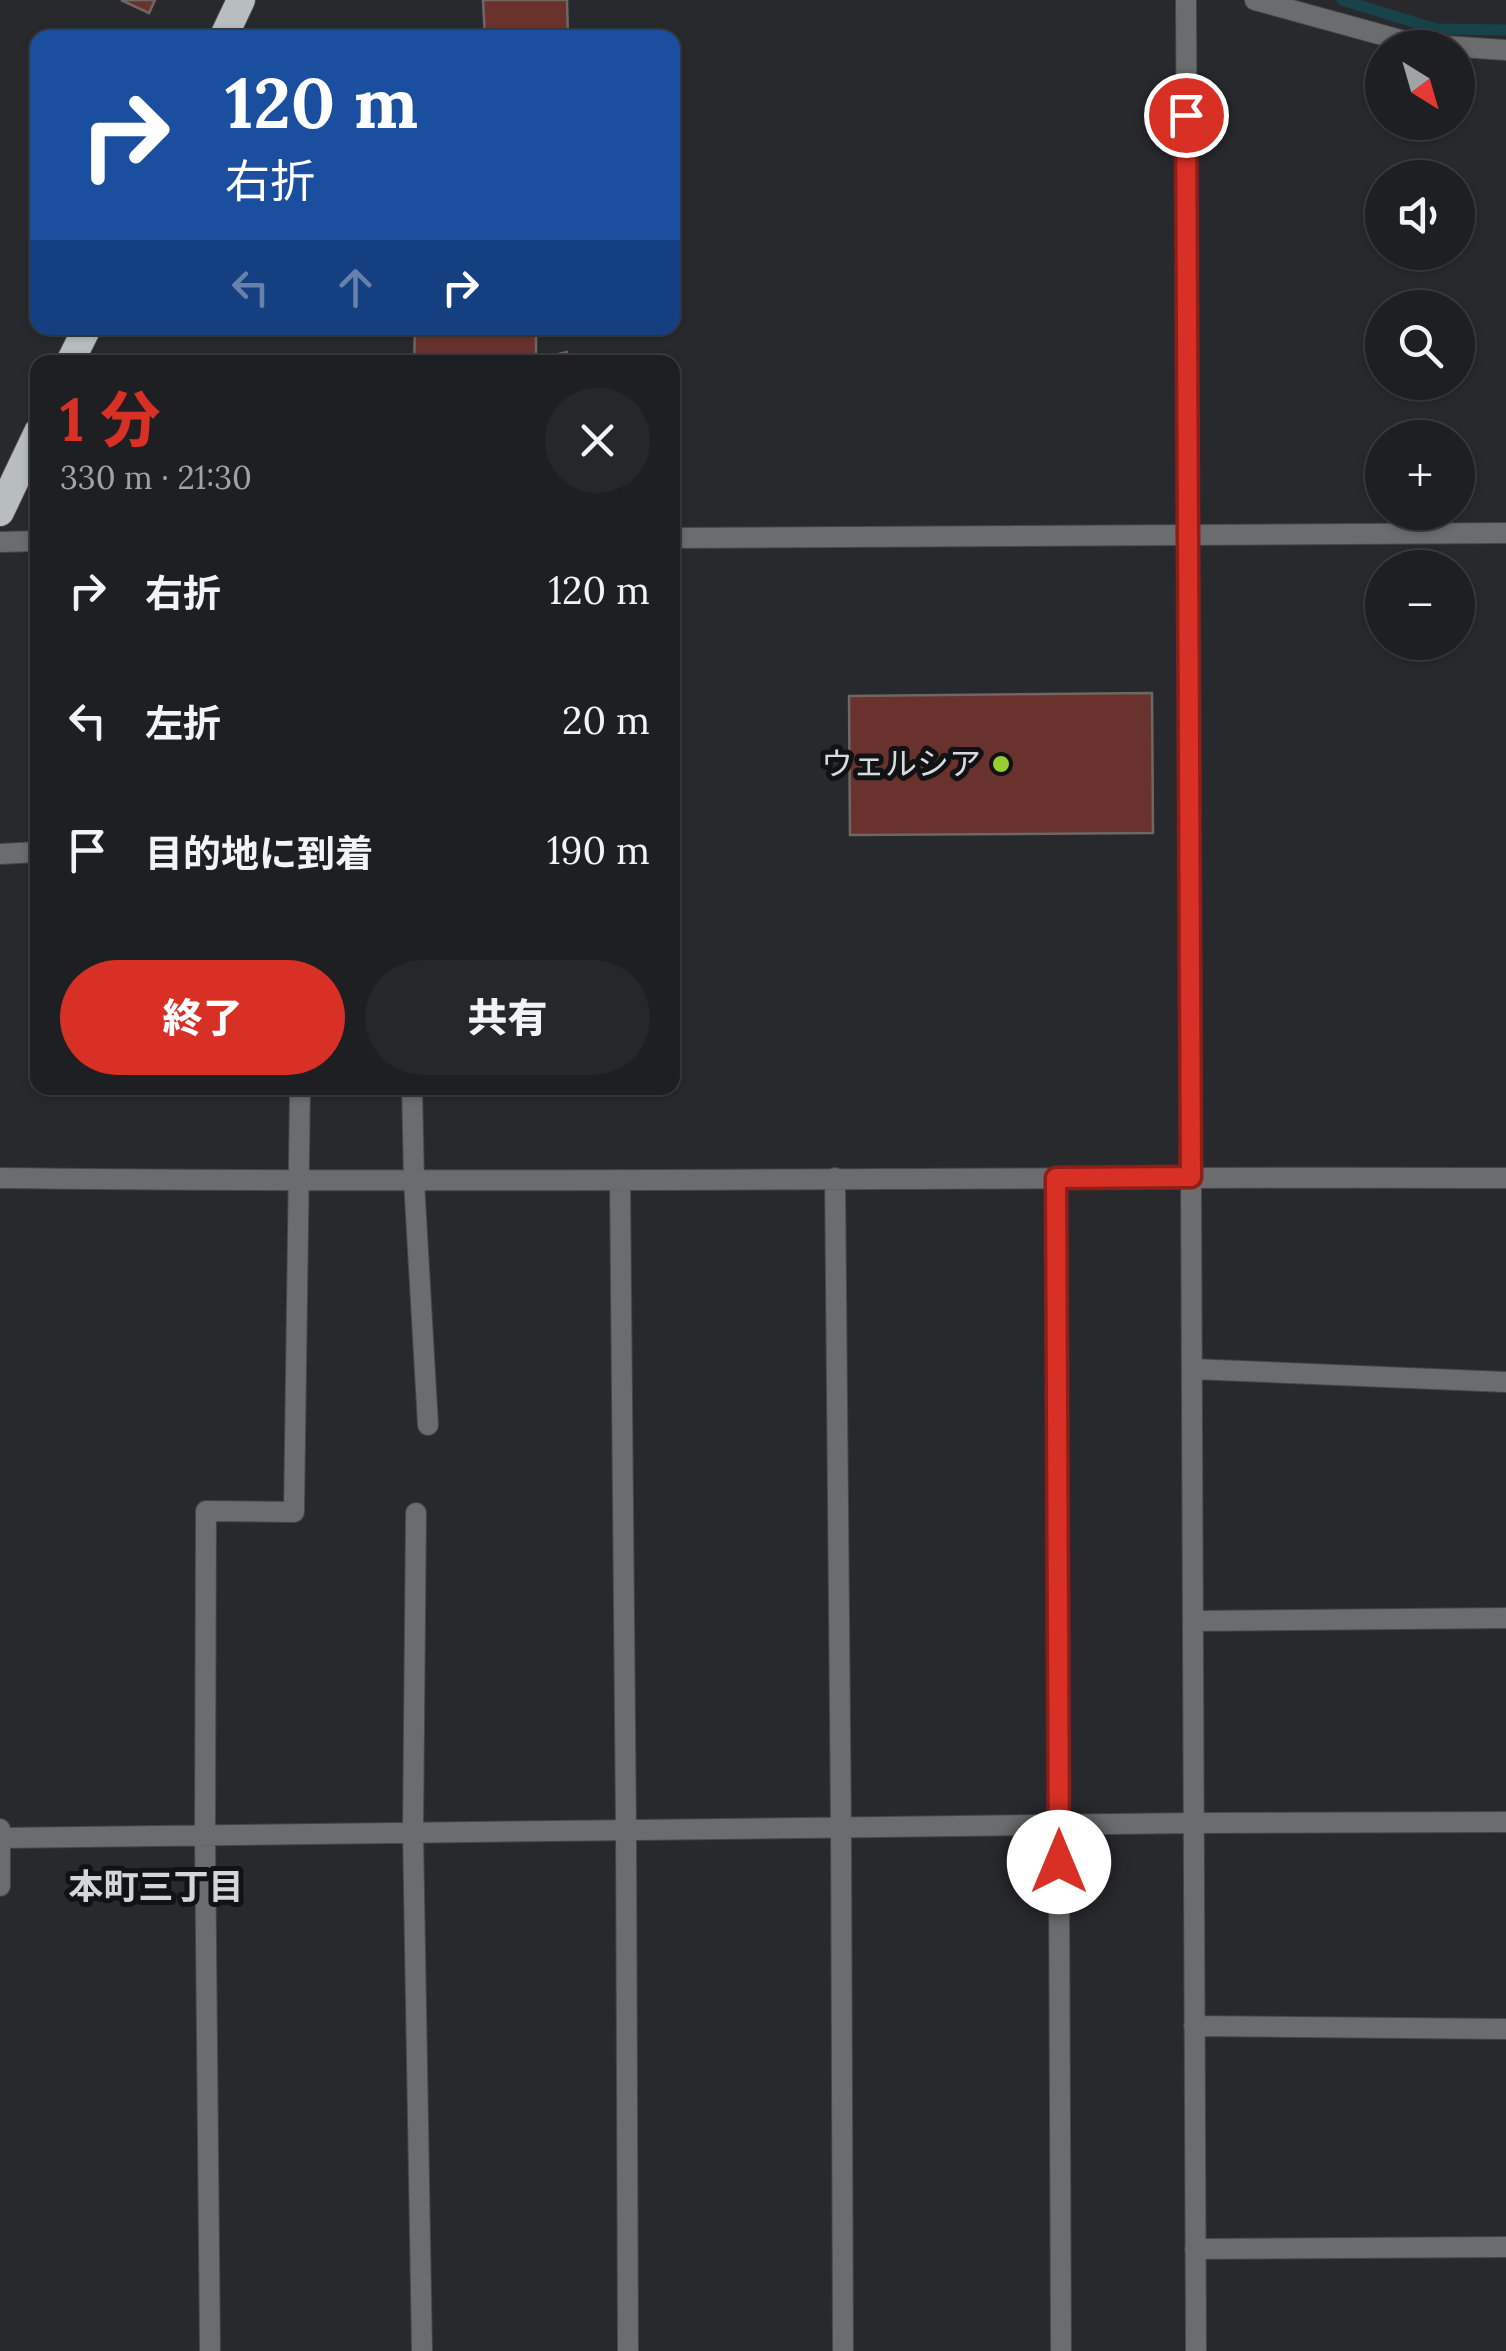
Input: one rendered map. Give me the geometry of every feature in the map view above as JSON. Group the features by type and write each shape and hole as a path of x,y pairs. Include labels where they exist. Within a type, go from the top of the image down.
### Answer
{"highway":[{"path":"227,30 241,0"},
{"path":"0,512 30,449"}],"street":[{"path":"1186,0 1196,2351"},
{"path":"1255,0 1416,44 1506,50"},
{"path":"680,538 1506,533"},
{"path":"0,542 30,542"},
{"path":"0,854 30,852"},
{"path":"210,2351 204,1836 206,1511 294,1512 300,1095"},
{"path":"412,1095 428,1425"},
{"path":"0,1178 300,1182 1506,1178"},
{"path":"835,1178 842,2351"},
{"path":"1056,1178 1061,2351"},
{"path":"620,1180 628,2351"},
{"path":"1192,1370 1506,1382"},
{"path":"416,1513 413,1833 422,2351"},
{"path":"1193,1621 1506,1618"},
{"path":"0,1838 1506,1822"},
{"path":"0,1829 0,1886"},
{"path":"1194,2026 1506,2029"},
{"path":"1195,2249 1506,2247"}],"building":[{"path":"121,0 155,0 149,13"},
{"path":"483,0 567,0 568,30 485,30"},
{"path":"415,335 536,335 536,355 414,355"},
{"name":"ウェルシア","path":"1152,693 1153,833 850,835 849,696"}],"waterway":[{"path":"1342,0 1436,29 1506,30"}],"place":[{"name":"ウェルシア","path":"1001,764"}],"district":[{"name":"本町三丁目","path":"156,1887"}],"route":[{"path":"1059,1862 1056,1178 1191,1177 1186,115"}]}
